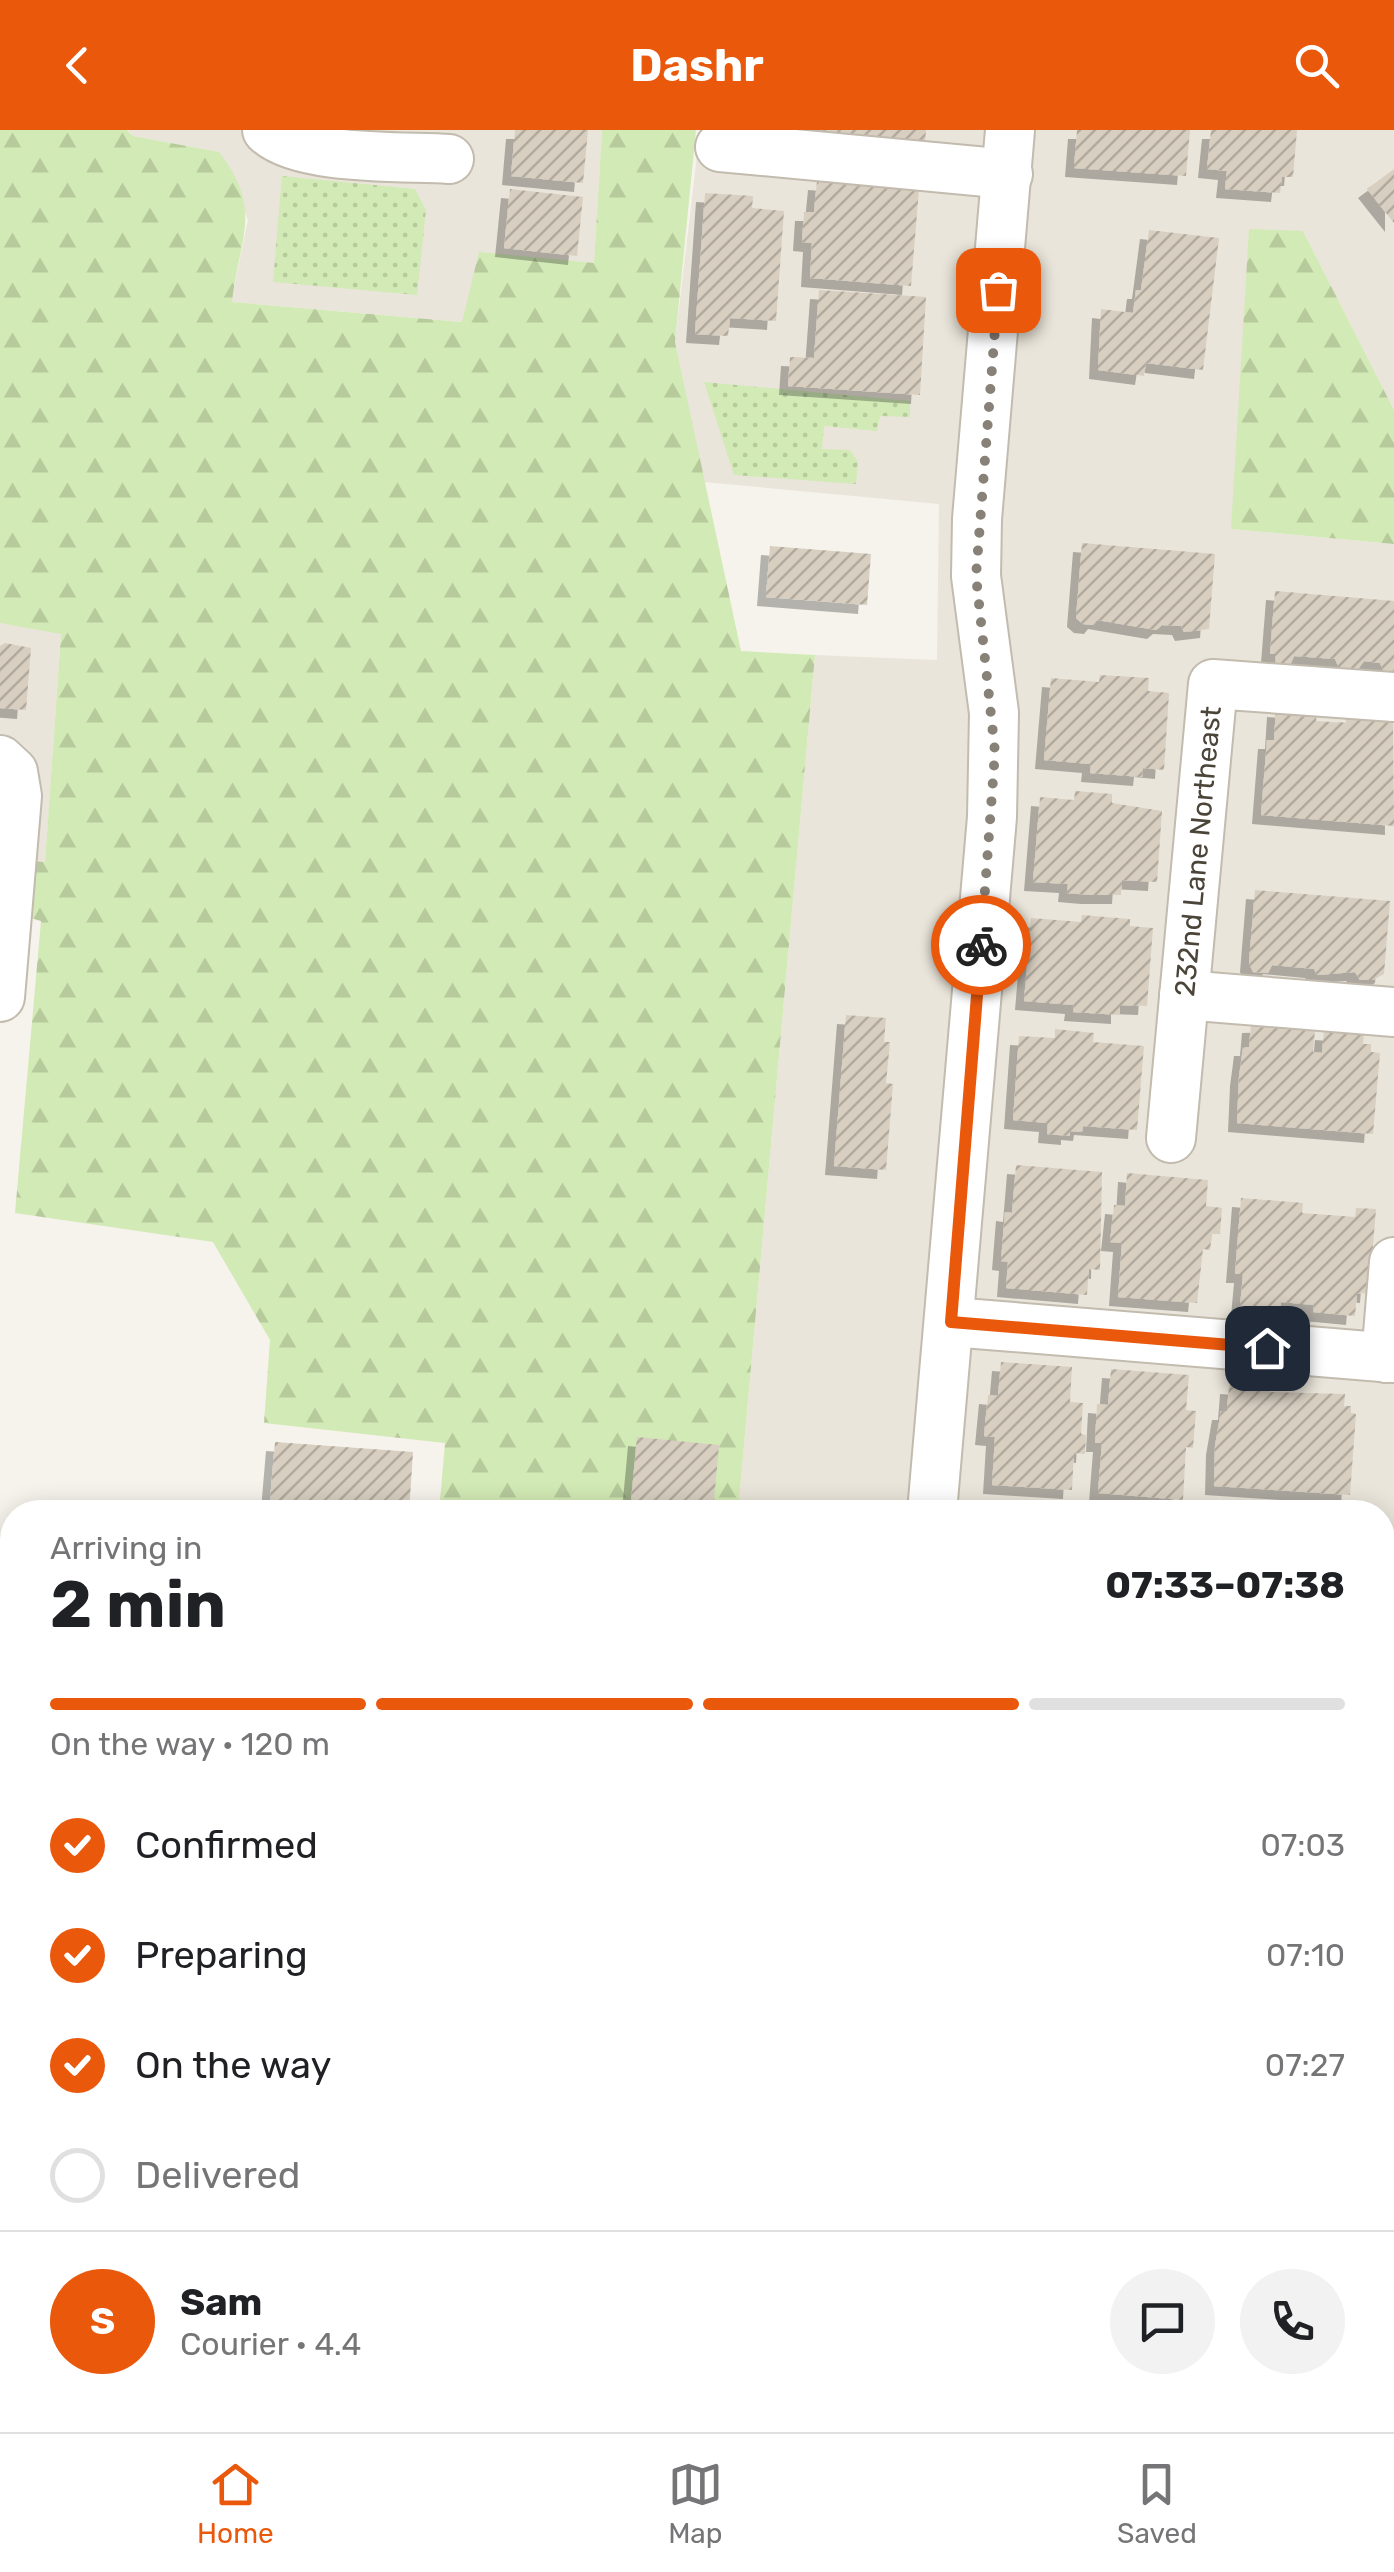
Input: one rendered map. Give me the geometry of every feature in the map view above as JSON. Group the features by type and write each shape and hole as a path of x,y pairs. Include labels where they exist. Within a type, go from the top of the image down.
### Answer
{"street":[{"path":"267,130 275,138 304,149 449,159"},
{"path":"720,147 1009,152 976,576 994,713 994,784 933,1500"},
{"name":"232nd Lane Northeast","path":"1171,1138 1213,684 1394,697"},
{"path":"0,760 13,772 17,796 0,997"},
{"path":"1184,995 1394,1012"},
{"path":"951,1322 1390,1358 1394,1262"}],"shaded area":[{"path":"128,130 602,130 594,264 480,253 463,322 231,302 248,220 219,152 133,136"},
{"path":"700,130 1394,130 1394,410 1303,231 1231,529 1394,544 1394,1500 739,1500 815,655 937,660 939,504 704,482 675,342"},
{"path":"0,623 61,633 45,863 0,859"}],"green space":[{"path":"0,130 127,130 133,136 219,152 233,172 245,208 232,302 462,322 479,252 594,263 602,130 696,130 675,342 741,651 815,655 739,1500 440,1500 445,1443 264,1423 270,1340 213,1242 15,1213 41,921 0,909 0,859 45,862 61,634 0,623"},
{"path":"282,176 415,189 426,210 417,295 273,282"},
{"path":"1249,229 1303,231 1394,410 1394,544 1231,529"},
{"path":"704,382 910,401 910,417 880,416 877,431 824,426 822,449 850,450 858,462 856,484 734,475"}],"building":[{"path":"515,130 588,130 583,183 511,176"},
{"path":"817,130 926,130 925,142 817,135"},
{"path":"1077,130 1190,130 1186,176 1074,168"},
{"path":"1211,130 1297,130 1293,177 1282,177 1280,193 1225,189 1227,171 1207,169"},
{"path":"1394,169 1394,223 1367,189"},
{"path":"817,181 919,189 911,286 810,278 812,243 802,242 804,212 814,212"},
{"path":"510,189 583,197 577,256 504,248"},
{"path":"705,193 753,196 752,208 784,211 776,321 730,318 728,336 695,334"},
{"path":"1149,230 1219,238 1203,370 1146,363 1144,376 1098,370 1101,309 1133,313 1136,290 1141,290"},
{"path":"819,290 926,297 920,395 788,386 790,357 814,358"},
{"path":"1082,543 1215,554 1209,629 1184,632 1181,626 1162,625 1156,630 1097,620 1093,625 1083,624 1076,618"},
{"path":"770,546 871,554 867,605 766,597"},
{"path":"1275,591 1394,601 1394,672 1384,672 1380,663 1364,661 1358,669 1339,668 1335,659 1294,656 1290,665 1276,663 1275,654 1270,654"},
{"path":"5,643 31,648 26,710 0,708 0,646"},
{"path":"1100,675 1149,678 1148,691 1169,693 1164,770 1143,768 1142,777 1090,773 1091,764 1044,760 1051,678 1099,682"},
{"path":"1276,708 1317,711 1316,721 1346,723 1347,713 1393,718 1394,826 1261,815 1267,740 1274,740"},
{"path":"1075,791 1112,794 1112,803 1162,811 1157,882 1122,880 1121,895 1090,895 1067,893 1068,884 1033,882 1040,797 1074,800"},
{"path":"1255,890 1390,901 1384,974 1373,980 1360,980 1355,972 1317,975 1314,969 1272,965 1268,973 1253,972 1249,963"},
{"path":"1082,915 1130,919 1130,926 1153,928 1147,1006 1120,1005 1120,1015 1073,1012 1074,1005 1024,1001 1031,918 1081,922"},
{"path":"846,1015 886,1018 884,1042 890,1042 886,1083 893,1084 886,1170 834,1166"},
{"path":"1294,1023 1294,1028 1315,1030 1313,1052 1322,1053 1324,1031 1364,1034 1363,1044 1371,1044 1371,1052 1380,1053 1373,1134 1237,1123 1243,1047 1249,1047 1251,1024"},
{"path":"1055,1029 1094,1033 1093,1042 1144,1046 1137,1130 1083,1126 1082,1132 1070,1131 1070,1136 1047,1134 1048,1123 1013,1120 1019,1036 1055,1038"},
{"path":"1016,1165 1102,1172 1100,1270 1089,1269 1087,1295 1006,1288 1008,1262 1001,1261 1005,1212 1012,1213"},
{"path":"1127,1173 1208,1180 1206,1206 1222,1208 1220,1234 1212,1234 1210,1250 1203,1249 1197,1303 1118,1297 1122,1243 1110,1242 1114,1205 1125,1206"},
{"path":"1241,1198 1303,1203 1302,1213 1355,1217 1356,1208 1376,1209 1369,1294 1357,1293 1355,1316 1313,1312 1314,1305 1281,1302 1280,1311 1240,1307 1243,1274 1235,1274"},
{"path":"1001,1362 1072,1367 1070,1402 1083,1403 1081,1434 1086,1435 1085,1454 1074,1453 1072,1490 992,1485 995,1437 984,1436 988,1395 998,1396"},
{"path":"1111,1369 1189,1375 1186,1410 1196,1411 1193,1448 1186,1447 1183,1500 1098,1493 1102,1443 1095,1443 1097,1404 1108,1405"},
{"path":"1229,1385 1270,1388 1270,1392 1345,1394 1344,1406 1351,1406 1351,1413 1356,1414 1350,1495 1214,1486 1215,1446 1221,1411 1227,1411"},
{"path":"637,1437 719,1445 714,1500 631,1500"},
{"path":"275,1442 413,1452 410,1500 270,1500"}],"way so far":[{"path":"981,945 995,752 994,713 976,576 977,519 998,290"}],"route":[{"path":"981,945 951,1322 1267,1348"}]}
